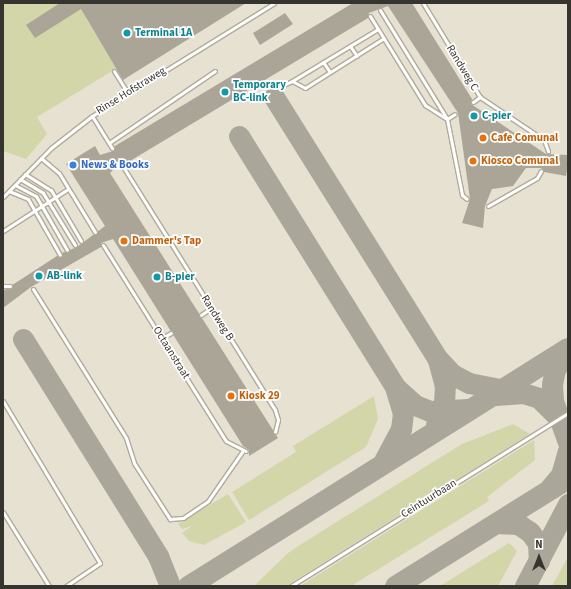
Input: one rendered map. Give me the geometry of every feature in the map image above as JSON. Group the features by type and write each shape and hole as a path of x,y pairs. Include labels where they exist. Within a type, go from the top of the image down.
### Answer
{"lane":[{"name":"Rinse Hofstraweg","path":"3,197 41,158 92,116 274,3"},
{"name":"Randweg C","path":"423,3 480,98 544,140 548,151"},
{"path":"380,10 447,119 462,194 467,199"},
{"path":"370,16 425,105 447,119"},
{"path":"281,86 292,81 378,29"},
{"path":"292,81 305,88 384,38"},
{"path":"350,46 357,56"},
{"path":"323,62 330,72"},
{"path":"114,71 128,93"},
{"path":"109,143 215,71"},
{"path":"473,102 480,98"},
{"path":"447,119 455,114"},
{"path":"92,116 112,148"},
{"path":"41,158 59,174 95,232"},
{"name":"Randweg B","path":"122,165 275,410 278,420 275,432"},
{"path":"488,206 537,178 541,171"},
{"path":"25,174 42,182 55,198 81,241"},
{"path":"20,179 37,187 75,245"},
{"path":"14,185 31,191 42,206 67,250"},
{"path":"3,231 68,189"},
{"path":"9,191 24,195 35,211 60,255"},
{"name":"Octaanstraat","path":"103,245 226,441 242,452"},
{"path":"4,285 10,286"},
{"path":"33,289 126,438 134,463 170,519 183,518 208,501 242,452 246,451"},
{"path":"201,315 211,308"},
{"path":"162,338 171,333"},
{"path":"3,401 100,563 66,586"},
{"name":"Ceintuurbaan","path":"291,586 568,413"},
{"path":"3,512 49,586"}],"green space":[{"path":"3,3 110,3 86,18 117,68 37,117 47,134 26,159 3,151"},
{"path":"374,396 378,419 366,447 249,520 232,492 296,452 293,446"},
{"path":"513,424 530,434 286,586 254,586 288,553 306,541 462,444"},
{"path":"534,440 535,460 487,497 489,501 351,586 300,586"},
{"path":"228,494 246,522 204,545 189,541 182,533 192,526 182,529 178,524"},
{"path":"509,543 517,551 498,586 440,586"},
{"path":"568,557 568,586 552,586"}],"building":[{"path":"60,3 246,3 123,80 81,9 35,38 26,25"},
{"path":"353,3 412,3 472,99 471,104 546,154 568,155 566,176 544,172 541,168 526,168 513,186 492,189 485,206 483,228 462,223 470,199 458,113 388,6 369,13 368,18 125,164 120,163 110,173 278,438 249,456 249,450 243,446 113,239 101,243 101,247 31,287 3,308 3,291 57,256 62,257 62,253 77,247 105,226 66,164 95,146 100,155 113,151 115,146"},
{"path":"285,13 293,24 260,45 253,33"}],"taxiway":[{"path":"274,97 438,359 452,374 469,383 510,391"},
{"path":"239,136 395,387 403,413 401,429 384,461"},
{"path":"23,339 158,556 170,586"},
{"path":"188,586 568,348"},
{"path":"568,350 555,369 552,385 553,401 568,442"},
{"path":"436,424 444,403 445,386 438,360"},
{"path":"395,387 415,405 430,411 468,409"},
{"path":"496,395 523,393 539,398 559,418"},
{"path":"550,488 561,475 568,451"},
{"path":"395,586 568,478"},
{"path":"525,586 568,504"},
{"path":"497,523 518,524 530,532 538,543 539,561"}],"place":[{"name":"Terminal 1A","path":"127,33"},
{"name":"Temporary BC-link","path":"225,92"},
{"name":"C-pier","path":"474,116"},
{"name":"Cafe Comunal","path":"483,138"},
{"name":"Kiosco Comunal","path":"473,161"},
{"name":"News & Books","path":"73,165"},
{"name":"Dammer's Tap","path":"124,241"},
{"name":"AB-link","path":"39,276"},
{"name":"B-pier","path":"157,277"},
{"name":"Kiosk 29","path":"231,396"}]}
